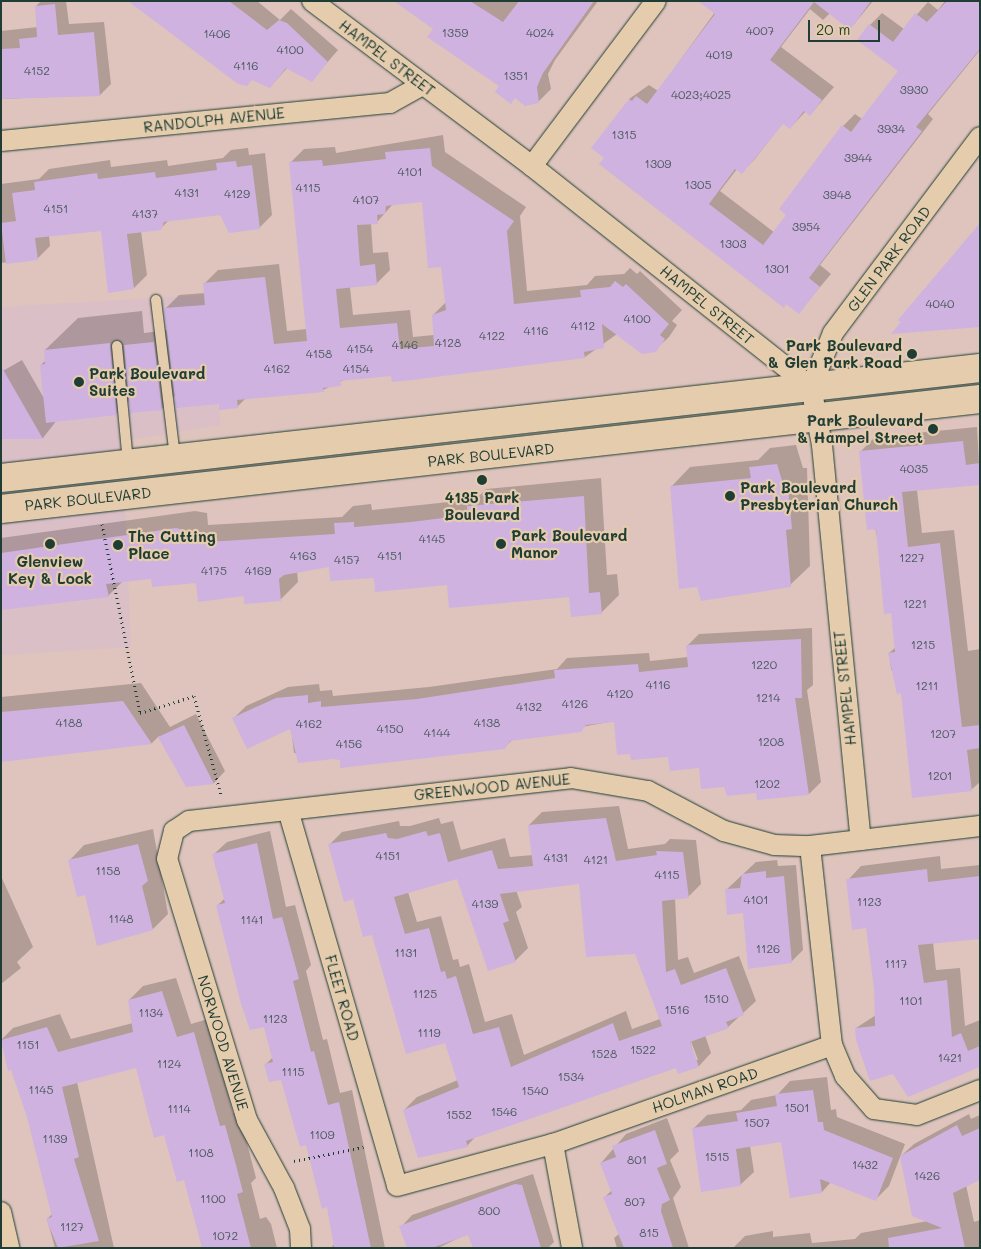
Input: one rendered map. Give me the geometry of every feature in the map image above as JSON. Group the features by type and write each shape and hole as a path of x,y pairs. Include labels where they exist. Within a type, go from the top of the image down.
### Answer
{"main road":[{"name":"PARK BOULEVARD","path":"1,478 128,462 980,368"},
{"name":"PARK BOULEVARD","path":"1,509 980,399"}],"street":[{"name":"HAMPEL STREET","path":"312,1 532,166 811,387 816,418 861,840"},
{"path":"532,166 656,1"},
{"name":"RANDOLPH AVENUE","path":"1,141 390,103 423,86"},
{"name":"GLEN PARK ROAD","path":"811,387 833,333 980,137"},
{"name":"GREENWOOD AVENUE","path":"174,831 189,821 571,778 648,791 724,831 774,845 810,846 980,826"},
{"name":"FLEET ROAD","path":"288,810 397,1186"},
{"name":"NORWOOD AVENUE","path":"174,831 167,859 247,1120 271,1165 300,1230 301,1248"},
{"path":"810,846 832,1046 845,1076 874,1109 917,1115 980,1090"},
{"name":"HOLMAN ROAD","path":"397,1186 553,1144 832,1046"},
{"path":"553,1144 572,1248"},
{"path":"1,1212 9,1248"}],"lane":[{"path":"156,300 175,457"},
{"path":"117,346 128,462"}],"path":[{"path":"104,535 140,712 194,696 220,791"},
{"path":"271,1165 384,1143"}],"shaded area":[{"path":"203,295 221,425 122,441 131,647 1,655 1,307"}],"building":[{"path":"128,1 229,1 267,30 279,20 287,23 328,62 312,82 286,68 270,88 252,80 247,86 238,84"},
{"path":"394,1 470,1 503,22 519,1 594,1 543,73 537,87 539,103 525,106 515,98 511,104 495,92 499,86 427,37 433,29"},
{"path":"698,1 871,1 850,30 814,2 770,60 822,100 810,116 804,111 790,129 783,124 742,174 735,169 709,204 763,245 786,215 779,209 842,125 851,132 898,71 857,40 869,24 893,42 915,13 927,22 947,1 980,1 980,49 916,127 922,131 809,278 820,287 799,314 786,304 784,308 599,164 604,158 591,148 629,99 632,101 636,96 647,104 715,14"},
{"path":"55,4 58,35 94,32 100,96 1,99 1,49 20,48 19,39 37,37 35,6"},
{"path":"430,148 432,166 514,221 507,231 514,304 581,297 580,290 610,287 615,281 623,287 626,284 669,324 660,335 665,339 656,352 642,354 602,324 604,348 584,352 585,358 392,382 391,376 340,381 341,386 323,388 324,392 237,400 238,408 219,410 219,404 176,408 164,308 205,305 203,283 265,277 274,344 307,341 289,162 322,160 323,166 386,159 385,152","holes":["422,202 428,268 441,267 446,310 432,315 434,346 400,349 397,323 340,328 336,289 377,285 375,264 360,266 357,225 378,224 377,215 385,214 386,206"]},
{"path":"236,161 237,167 252,165 260,229 229,233 220,215 164,222 161,230 127,234 134,289 108,293 101,231 35,238 38,260 6,264 1,223 16,221 12,193 35,190 34,182 97,173 98,179 155,172 156,178 217,170 216,163"},
{"path":"980,223 980,327 891,334 901,322 898,320"},
{"path":"154,342 162,410 130,413 124,345"},
{"name":"Park Boulevard Suites","path":"110,343 117,415 46,423 40,365 45,364 44,350"},
{"path":"1,366 43,439 1,439"},
{"path":"963,441 966,465 980,463 980,485 902,492 908,547 940,543 962,727 980,725 980,748 967,750 972,791 912,798 901,693 897,694 888,653 895,652 891,613 884,614 876,529 867,530 859,451"},
{"path":"777,464 784,487 788,487 792,529 786,530 791,587 701,601 697,587 679,589 670,486 751,478 749,467"},
{"path":"584,496 589,593 600,592 602,614 571,617 569,597 449,608 447,585 375,592 374,578 330,581 329,567 284,575 279,579 281,601 244,604 244,596 198,602 196,583 152,587 151,579 106,584 109,597 1,610 1,553 176,528 189,531 190,543 335,534 334,523 354,522 354,527 411,522 467,515 467,506"},
{"path":"801,639 802,698 795,698 809,795 757,800 756,793 727,796 724,787 701,789 699,768 670,771 668,757 631,760 630,754 617,755 614,722 586,725 581,732 510,741 505,749 340,768 340,760 333,759 298,763 290,729 247,749 232,718 276,698 308,695 308,703 321,701 321,707 417,699 555,678 554,670 638,664 639,672 688,667 686,645"},
{"path":"123,701 152,744 1,762 1,712"},
{"path":"184,725 214,784 186,787 158,737"},
{"path":"606,818 616,861 657,855 656,851 683,852 689,898 662,901 666,972 675,969 681,985 726,968 744,1015 726,1022 729,1028 690,1042 699,1067 678,1074 676,1068 466,1141 468,1147 418,1158 403,1110 459,1087 445,1043 406,1054 372,935 363,937 353,899 344,902 328,844 386,833 388,838 397,839 426,831 428,836 440,833 448,862 492,850 498,869 533,866 528,825","holes":["457,879 488,971 516,962 503,923 509,921 500,894 579,884 586,957 635,954 662,1026 619,1041 613,1023 511,1067 499,1027 473,1034 456,976 447,979 445,971 441,972 429,928 405,934 394,897"]},
{"path":"257,843 273,919 282,917 299,979 293,981 311,1052 314,1051 328,1105 339,1102 371,1248 334,1248 327,1207 322,1209 306,1145 300,1147 281,1080 269,1082 264,1064 273,1062 264,1027 250,1030 241,1004 216,905 225,903 212,854"},
{"path":"138,844 148,881 142,886 153,930 97,946 85,895 77,897 68,860"},
{"path":"927,869 928,882 980,876 980,939 918,945 924,983 947,980 952,1037 961,1033 968,1051 980,1046 980,1067 908,1097 893,1074 870,1081 856,1040 855,1028 875,1026 874,988 866,928 852,930 846,879"},
{"path":"766,871 766,878 784,876 792,963 748,969 743,913 727,915 725,889 740,888 742,874"},
{"path":"162,991 177,1037 194,1032 220,1126 225,1125 236,1165 243,1192 237,1194 251,1248 202,1248 184,1180 177,1182 164,1135 154,1138 136,1068 62,1087 79,1157 74,1159 99,1241 58,1248 46,1219 52,1217 27,1117 11,1070 8,1071 1,1040 47,1027 58,1052 133,1032 128,1000"},
{"path":"813,1090 818,1122 823,1122 824,1130 893,1158 876,1201 820,1179 822,1193 790,1198 781,1142 736,1149 741,1186 701,1192 692,1128 738,1121 736,1113 777,1106 775,1094"},
{"path":"957,1125 962,1136 980,1128 980,1180 953,1193 965,1248 889,1248 888,1238 942,1228 912,1216 900,1156"},
{"path":"655,1130 667,1164 657,1168 670,1200 662,1204 661,1211 673,1248 624,1248 603,1197 612,1194 600,1163 616,1157 612,1146"},
{"path":"515,1184 522,1185 541,1248 473,1248 468,1235 432,1248 407,1248 399,1226"}],"place":[{"name":"Park Boulevard & Glen Park Road","path":"912,354"},
{"name":"Park Boulevard Suites","path":"79,382"},
{"name":"Park Boulevard & Hampel Street","path":"933,429"},
{"name":"4135 Park Boulevard","path":"482,480"},
{"name":"Park Boulevard Presbyterian Church","path":"730,496"},
{"name":"Glenview Key & Lock","path":"50,544"},
{"name":"Park Boulevard Manor","path":"501,544"},
{"name":"The Cutting Place","path":"118,545"}]}
